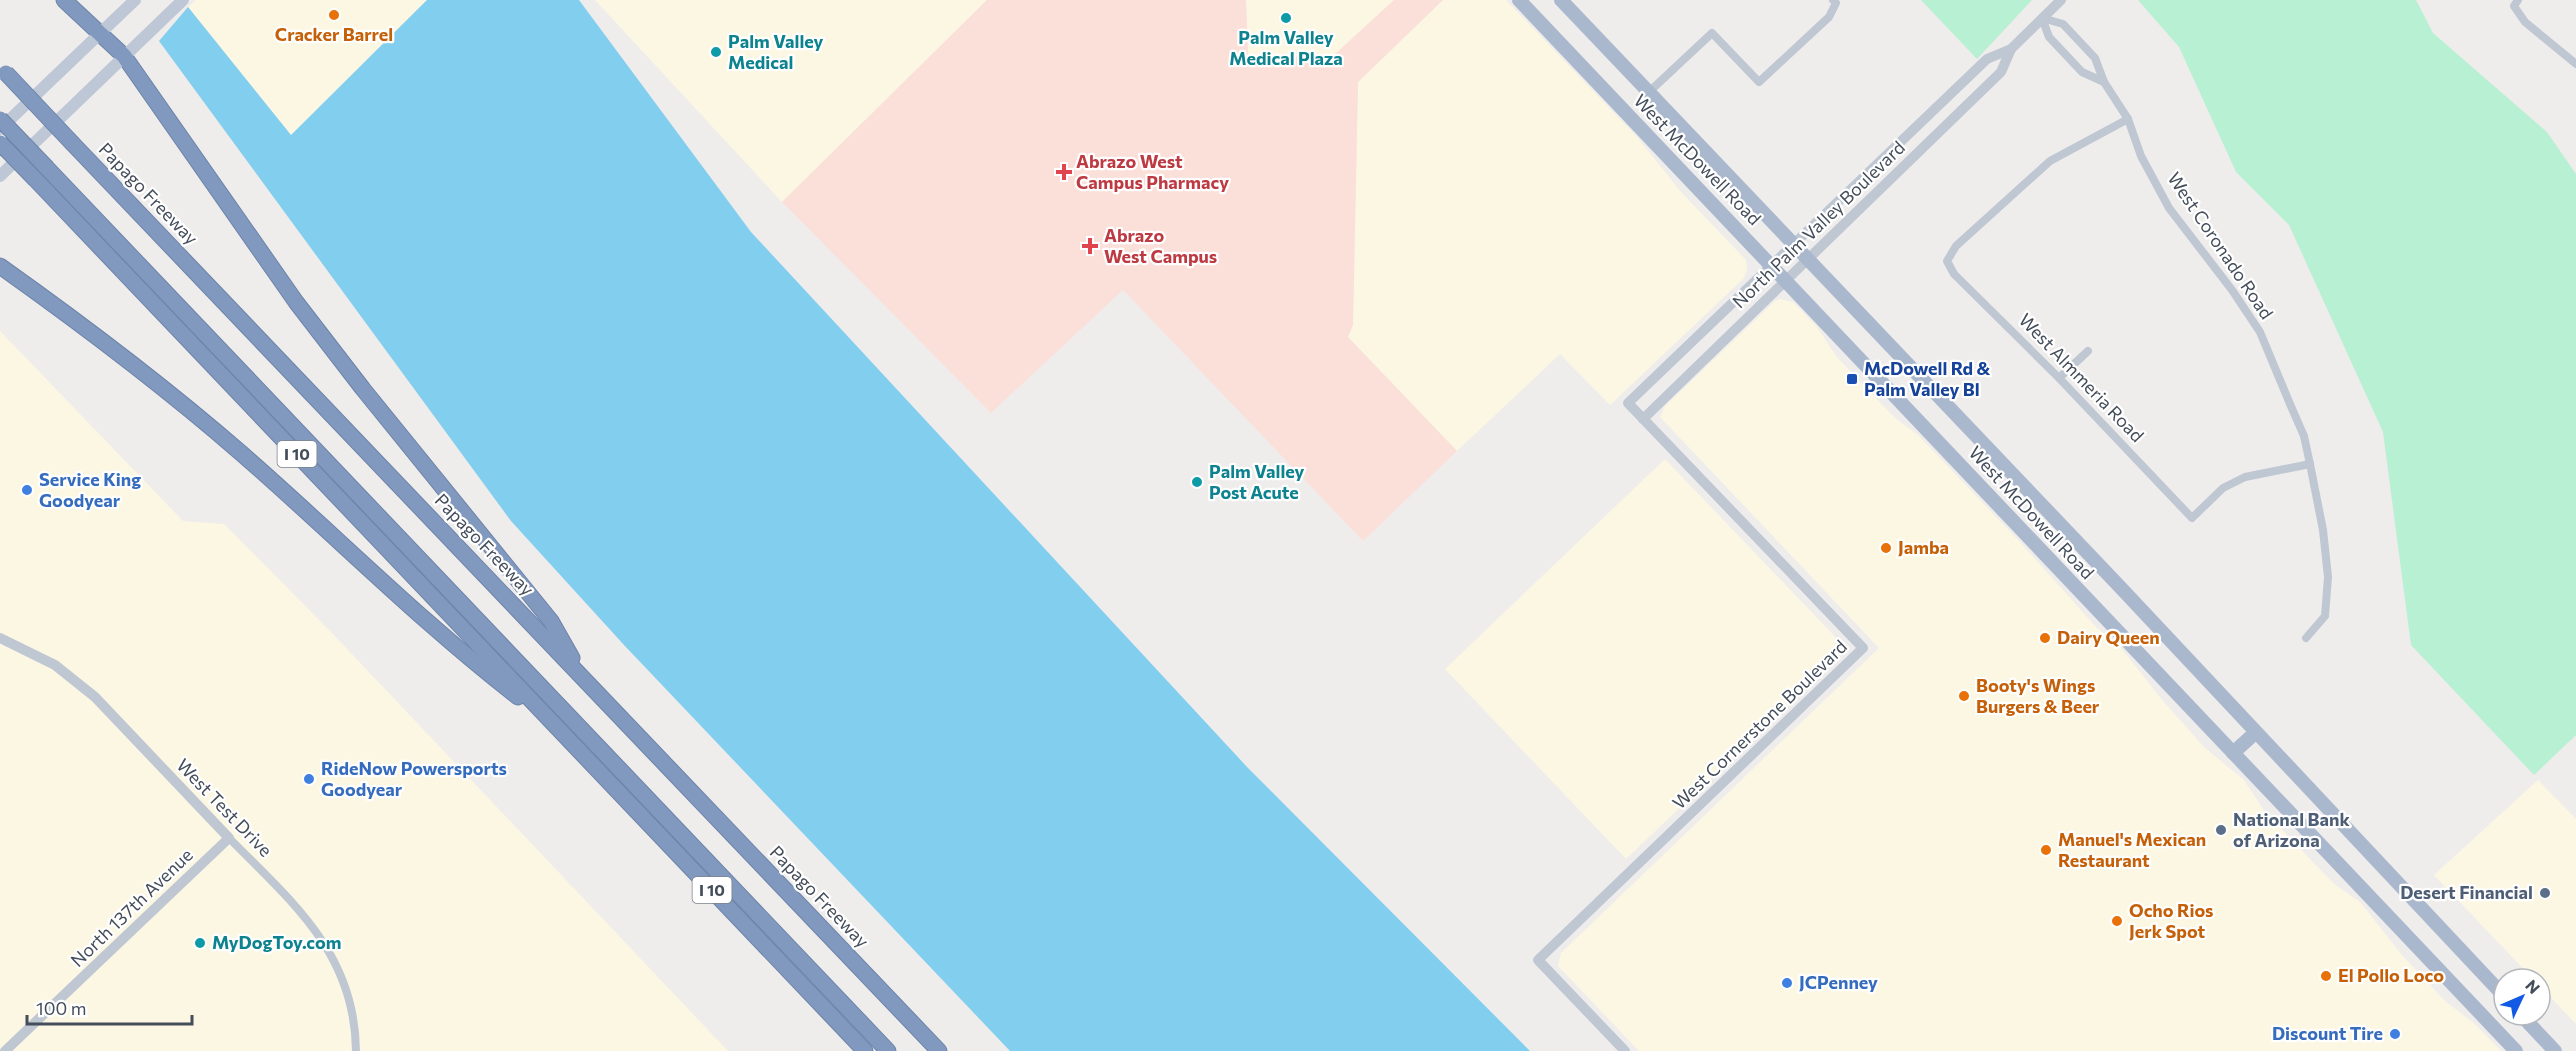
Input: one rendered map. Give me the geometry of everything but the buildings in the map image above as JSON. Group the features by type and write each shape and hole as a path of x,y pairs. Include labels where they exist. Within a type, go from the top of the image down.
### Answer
{"highway":[{"path":"64,0 101,32 124,56 303,311 363,389 551,621 582,677"},
{"name":"Papago Freeway","path":"3,70 939,1051"},
{"path":"0,119 888,1051"},
{"name":"I 10","path":"0,143 865,1051"},
{"path":"0,266 156,381 241,454 463,654 558,729"}],"main road":[{"path":"0,129 135,0"},
{"path":"0,176 183,0"},
{"name":"West McDowell Road","path":"1519,0 2516,1051"},
{"name":"West McDowell Road","path":"1561,0 2492,983"},
{"path":"2233,753 2255,733"},
{"path":"2532,1027 2555,1051"}],"street":[{"name":"North Palm Valley Boulevard","path":"1628,403 1987,60 2011,49 2061,0"},
{"path":"2518,0 2514,6 2525,22 2576,64"},
{"path":"1649,92 1712,33 1759,82 1829,16 1834,2"},
{"name":"West Coronado Road","path":"2042,18 2049,37 2082,72 2104,82"},
{"name":"West Coronado Road","path":"2042,18 2063,24 2095,58 2104,82 2128,119 2141,156 2169,208 2232,290 2260,332 2304,436 2323,530 2328,577 2325,616 2306,638"},
{"name":"North Palm Valley Boulevard","path":"1643,418 2001,72 2011,49"},
{"name":"West Almmeria Road","path":"2128,119 2050,161 1956,246 1947,261 1954,274 2059,378 2192,518 2223,488 2245,477 2310,464"},
{"path":"2059,378 2088,351"},
{"name":"West Cornerstone Boulevard","path":"1625,1051 1538,960 1863,648 1628,403"},
{"name":"West Test Drive","path":"0,638 43,658 82,686 320,935 345,986 354,1019 356,1051"},
{"name":"North 137th Avenue","path":"5,1051 229,838"}],"shaded area":[{"path":"196,0 427,0 291,136 188,7"},
{"path":"595,0 987,0 782,202"},
{"name":"Abrazo West Campus","path":"987,0 1246,0 1248,56 1332,57 1394,0 1443,0 1358,82 1353,325 1348,337 1457,451 1363,541 1123,290 991,413 782,202"},
{"path":"1246,0 1394,0 1332,57 1248,56"},
{"path":"1443,0 1506,0 1637,137 1681,192 1746,260 1747,269 1744,278 1610,405 1560,354 1457,451 1348,337 1353,324 1358,82"},
{"path":"1780,299 1793,302 1817,327 1836,356 1895,418 1918,435 2021,543 2095,626 2122,649 2162,700 2205,748 2244,780 2265,812 2334,884 2360,902 2402,955 2445,1001 2475,1024 2501,1051 1639,1051 1558,966 1561,953 1879,648 1660,417 1665,406 1775,301"},
{"path":"0,331 183,521 224,524 331,632 728,1051 0,1051"},
{"path":"1665,459 1842,644 1841,654 1626,859 1445,669"},
{"path":"2538,780 2576,819 2576,1024 2552,999 2552,967 2522,967 2434,875"}],"green space":[{"path":"1921,0 2032,0 1977,59"},
{"path":"2138,0 2416,0 2433,33 2547,132 2576,174 2576,735 2534,775 2411,645 2383,432 2289,225 2236,172 2179,47"}],"water":[{"path":"427,0 579,0 751,232 1248,768 1530,1051 1010,1051 624,645 511,521 159,41 188,7 291,135"}],"place":[{"name":"Cracker Barrel","path":"334,15"},
{"name":"Palm Valley Medical Plaza","path":"1286,18"},
{"name":"Palm Valley Medical","path":"716,52"},
{"name":"Abrazo West Campus Pharmacy","path":"1064,172"},
{"name":"Abrazo West Campus","path":"1090,246"},
{"name":"McDowell Rd & Palm Valley Bl","path":"1852,379"},
{"name":"Palm Valley Post Acute","path":"1197,482"},
{"name":"Service King Goodyear","path":"27,490"},
{"name":"Jamba","path":"1886,548"},
{"name":"Dairy Queen","path":"2045,638"},
{"name":"Booty's Wings Burgers & Beer","path":"1964,696"},
{"name":"RideNow Powersports Goodyear","path":"309,779"},
{"name":"National Bank of Arizona","path":"2221,830"},
{"name":"Manuel's Mexican Restaurant","path":"2046,850"},
{"name":"Desert Financial","path":"2545,893"},
{"name":"Ocho Rios Jerk Spot","path":"2117,921"},
{"name":"MyDogToy.com","path":"200,943"},
{"name":"El Pollo Loco","path":"2326,976"},
{"name":"JCPenney","path":"1787,983"},
{"name":"Discount Tire","path":"2395,1034"}]}
